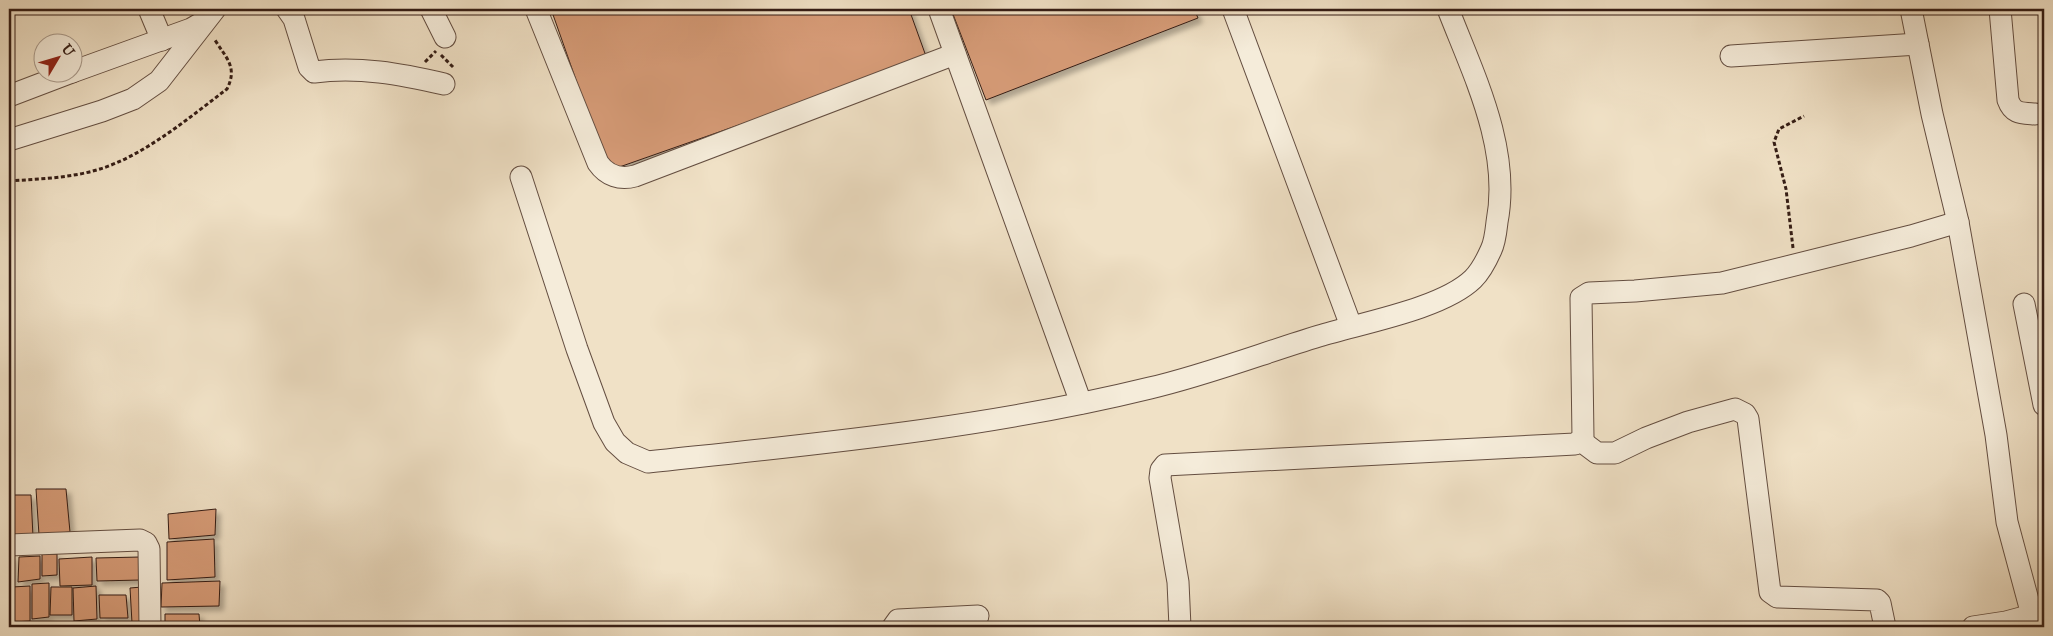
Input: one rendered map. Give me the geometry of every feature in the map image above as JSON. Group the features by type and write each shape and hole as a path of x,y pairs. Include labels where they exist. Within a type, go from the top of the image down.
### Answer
{"street":[{"path":"148,9 156,42 169,70"},
{"path":"287,9 294,19 310,67 314,72 362,70 391,73 444,84"},
{"path":"431,9 445,37"},
{"path":"536,9 598,162 604,171 622,178 635,176 956,54"},
{"path":"939,9 1081,403"},
{"path":"1233,9 1350,326"},
{"path":"521,177 576,349 604,423 614,442 626,453 648,462 945,427 1081,403 1152,388 1350,326 1413,309 1447,297 1474,278 1493,248 1499,207 1500,183 1495,140 1482,99 1448,9"},
{"path":"1911,9 1958,222 1996,435 2007,522 2034,621 2006,622 1973,627"},
{"path":"2000,9 2008,100 2011,108 2016,113 2035,114"},
{"path":"82,68 156,42 209,16"},
{"path":"9,140 102,111 133,98 159,81 209,16"},
{"path":"1731,56 1918,44"},
{"path":"9,96 46,82"},
{"path":"1180,627 1178,582 1160,478 1161,470 1165,465 1575,444 1583,438 1581,298 1584,294 1589,292 1635,291 1722,283 1796,266 1958,222"},
{"path":"2024,304 2044,404"},
{"path":"1581,441 1597,453 1615,453 1646,438 1688,422 1735,409 1746,414 1770,592 1777,597 1877,600 1880,603 1885,627"},
{"path":"9,545 140,540 146,543 149,549 150,627"},
{"path":"893,627 898,620 978,616"}],"path":[{"path":"9,182 61,177 100,169 132,156 227,88 231,80 232,69 209,16"},
{"path":"1796,266 1786,189 1774,142 1779,129 1804,116"}],"building":[{"path":"551,9 909,9 927,59 608,171"},
{"path":"951,9 1194,9 1198,18 986,100"},
{"path":"36,489 66,489 70,532 39,535"},
{"path":"9,495 31,495 33,537 9,540"},
{"path":"216,509 215,535 169,539 168,514"},
{"path":"214,539 215,577 167,580 167,542"},
{"path":"42,554 57,554 57,575 42,576"},
{"path":"9,556 12,556 13,583 9,583"},
{"path":"40,556 40,579 18,582 19,557"},
{"path":"92,557 92,585 60,586 59,559"},
{"path":"140,557 141,580 97,581 96,558"},
{"path":"220,581 219,606 161,607 162,583"},
{"path":"49,583 49,617 32,619 32,584"},
{"path":"30,586 30,621 13,622 12,587"},
{"path":"96,586 97,619 74,621 73,588"},
{"path":"51,587 72,587 72,615 50,615"},
{"path":"142,587 144,622 132,623 130,588"},
{"path":"10,589 11,621 9,621"},
{"path":"99,595 126,595 128,618 100,618"},
{"path":"165,614 199,614 200,627 165,627"}]}
